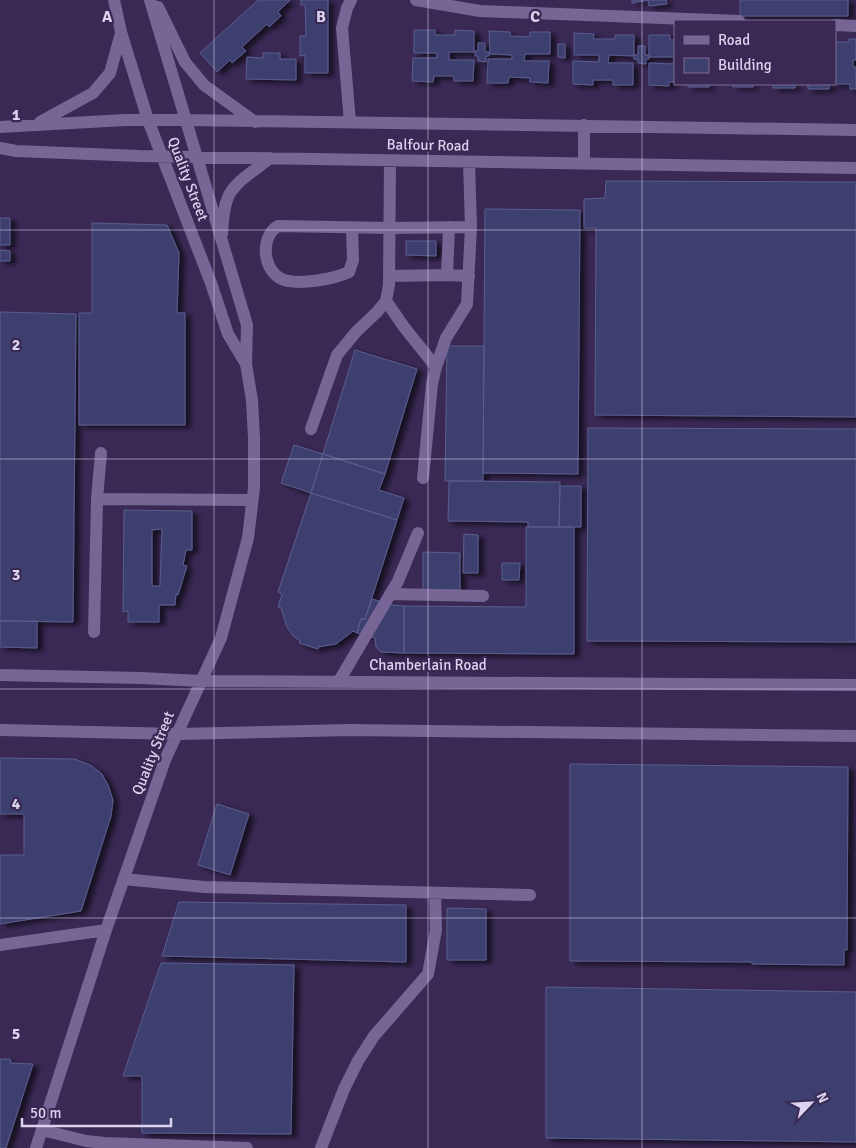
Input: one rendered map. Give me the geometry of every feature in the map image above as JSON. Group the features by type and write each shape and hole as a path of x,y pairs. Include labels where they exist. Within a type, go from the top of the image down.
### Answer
{"street":[{"name":"Quality Street","path":"114,0 121,32 148,120 211,283 228,334 246,364"},
{"name":"Quality Street","path":"36,1148 106,930 165,760 221,638 248,538 254,488 252,400 246,364 247,325 150,0"},
{"path":"155,0 185,62 204,85 255,122"},
{"path":"350,122 342,28 346,8 352,0"},
{"path":"416,0 480,11 713,20"},
{"path":"836,25 856,26"},
{"path":"36,124 93,93 110,73 121,32"},
{"name":"Balfour Road","path":"0,127 36,124 185,120 856,130"},
{"path":"584,125 584,163"},
{"name":"Balfour Road","path":"0,148 16,151 162,157 856,168"},
{"path":"221,241 224,212 229,195 238,184 270,158"},
{"path":"311,429 337,355 386,301 389,276 390,161"},
{"path":"423,478 432,384 436,367 446,338 467,304 471,227 469,162"},
{"path":"352,228 354,260 349,272 307,282 284,280 273,272 268,265 266,250 268,236 278,226 352,228 471,227"},
{"path":"447,275 449,227"},
{"path":"389,276 469,276"},
{"path":"386,301 436,367"},
{"path":"94,632 97,499 101,453"},
{"path":"97,499 252,500"},
{"path":"339,681 398,581 418,533"},
{"path":"390,594 483,596"},
{"name":"Chamberlain Road","path":"0,675 201,681 856,685"},
{"path":"0,730 178,734 359,730 856,736"},
{"path":"124,879 204,887 530,896"},
{"path":"322,1148 344,1089 358,1061 374,1036 428,974 436,930 435,893"},
{"path":"0,945 106,930"},
{"path":"42,1130 86,1141 105,1143 247,1148"}],"building":[{"path":"258,0 290,0 278,12 281,16 269,27 267,24 242,47 246,51 232,63 230,60 217,72 200,53"},
{"path":"301,0 328,0 328,73 305,73 305,55 300,56 300,36 306,36 305,5 301,5"},
{"path":"632,0 648,0 632,3"},
{"path":"648,0 666,0 667,4 649,6"},
{"path":"740,0 848,0 848,16 740,16"},
{"path":"414,30 435,30 435,35 455,35 455,30 474,31 474,52 449,52 449,60 474,60 473,81 454,81 454,76 434,76 433,82 412,81 413,58 437,58 437,53 414,53"},
{"path":"489,31 510,32 510,36 530,37 530,32 550,32 550,54 525,54 524,61 549,61 548,83 530,82 530,78 509,77 508,83 487,83 488,59 512,59 512,55 490,54"},
{"path":"574,33 594,34 593,39 615,39 615,35 634,35 634,56 609,55 608,63 633,63 633,85 613,85 613,80 593,80 593,85 573,84 573,61 599,62 599,55 574,55"},
{"path":"649,35 670,35 670,40 674,40 674,57 649,57"},
{"path":"849,39 856,39 856,60 853,60 853,67 856,67 856,89 850,89 850,84 836,84 836,42 849,42"},
{"path":"478,43 485,43 485,52 489,52 489,56 486,56 486,62 478,61 478,56 475,56 475,51 478,51"},
{"path":"558,44 565,44 565,58 558,57"},
{"path":"638,46 645,46 645,55 649,55 649,59 646,59 646,64 638,63 638,59 634,59 634,55 638,55"},
{"path":"263,53 280,53 280,59 296,59 296,80 246,79 247,57 263,58"},
{"path":"649,63 674,64 674,82 669,82 669,86 649,85"},
{"path":"688,85 709,85 709,87 688,87"},
{"path":"733,85 753,85 753,87 733,87"},
{"path":"773,85 795,85 795,88 773,88"},
{"path":"808,85 829,85 829,89 808,89"},
{"path":"606,181 856,182 856,417 595,415 596,228 584,228 584,199 605,198"},
{"path":"485,209 580,210 578,474 483,473"},
{"path":"0,218 10,218 10,245 0,245"},
{"path":"92,223 167,225 179,253 177,313 185,313 185,425 79,425 79,313 92,313"},
{"path":"406,241 436,241 436,256 406,255"},
{"path":"0,250 10,251 10,261 0,261"},
{"path":"0,312 76,314 73,622 0,621"},
{"path":"447,346 484,346 483,481 445,481"},
{"path":"355,350 417,369 385,474 323,454"},
{"path":"588,428 856,429 856,642 587,641"},
{"path":"294,445 323,454 311,493 281,483"},
{"path":"323,454 385,474 379,490 404,498 397,520 311,493"},
{"path":"449,481 560,482 559,527 528,527 528,522 448,521"},
{"path":"560,486 581,486 581,527 559,527"},
{"path":"311,493 397,520 365,619 361,619 357,633 353,631 336,644 318,647 318,649 299,643 300,641 293,636 287,627 281,608 278,607 282,594 278,592"},
{"path":"124,510 192,511 192,550 186,550 183,565 187,566 178,595 176,594 175,605 159,605 159,622 128,622 128,611 123,612","holes":["162,529 160,586 152,586 152,530"]},
{"path":"526,527 574,527 574,654 404,653 404,606 526,607"},
{"path":"464,534 478,535 478,573 463,573"},
{"path":"423,552 460,553 460,590 423,590"},
{"path":"502,563 520,563 519,580 502,580"},
{"path":"372,599 404,606 404,653 381,652 376,647 375,638 357,633 361,619 365,619"},
{"path":"0,621 37,621 37,648 0,647"},
{"path":"0,758 75,759 92,766 102,774 108,785 113,800 111,816 81,911 0,924 0,855 24,855 24,814 0,814"},
{"path":"570,764 848,767 847,950 844,950 844,965 752,964 752,962 570,961"},
{"path":"217,804 249,814 230,875 198,865"},
{"path":"179,902 406,905 406,962 162,956"},
{"path":"447,908 486,909 486,960 447,960"},
{"path":"161,963 294,965 291,1134 142,1133 142,1076 123,1076"},
{"path":"546,987 856,992 856,1142 546,1138"},
{"path":"0,1059 10,1059 11,1063 33,1064 6,1148 0,1148"}]}
